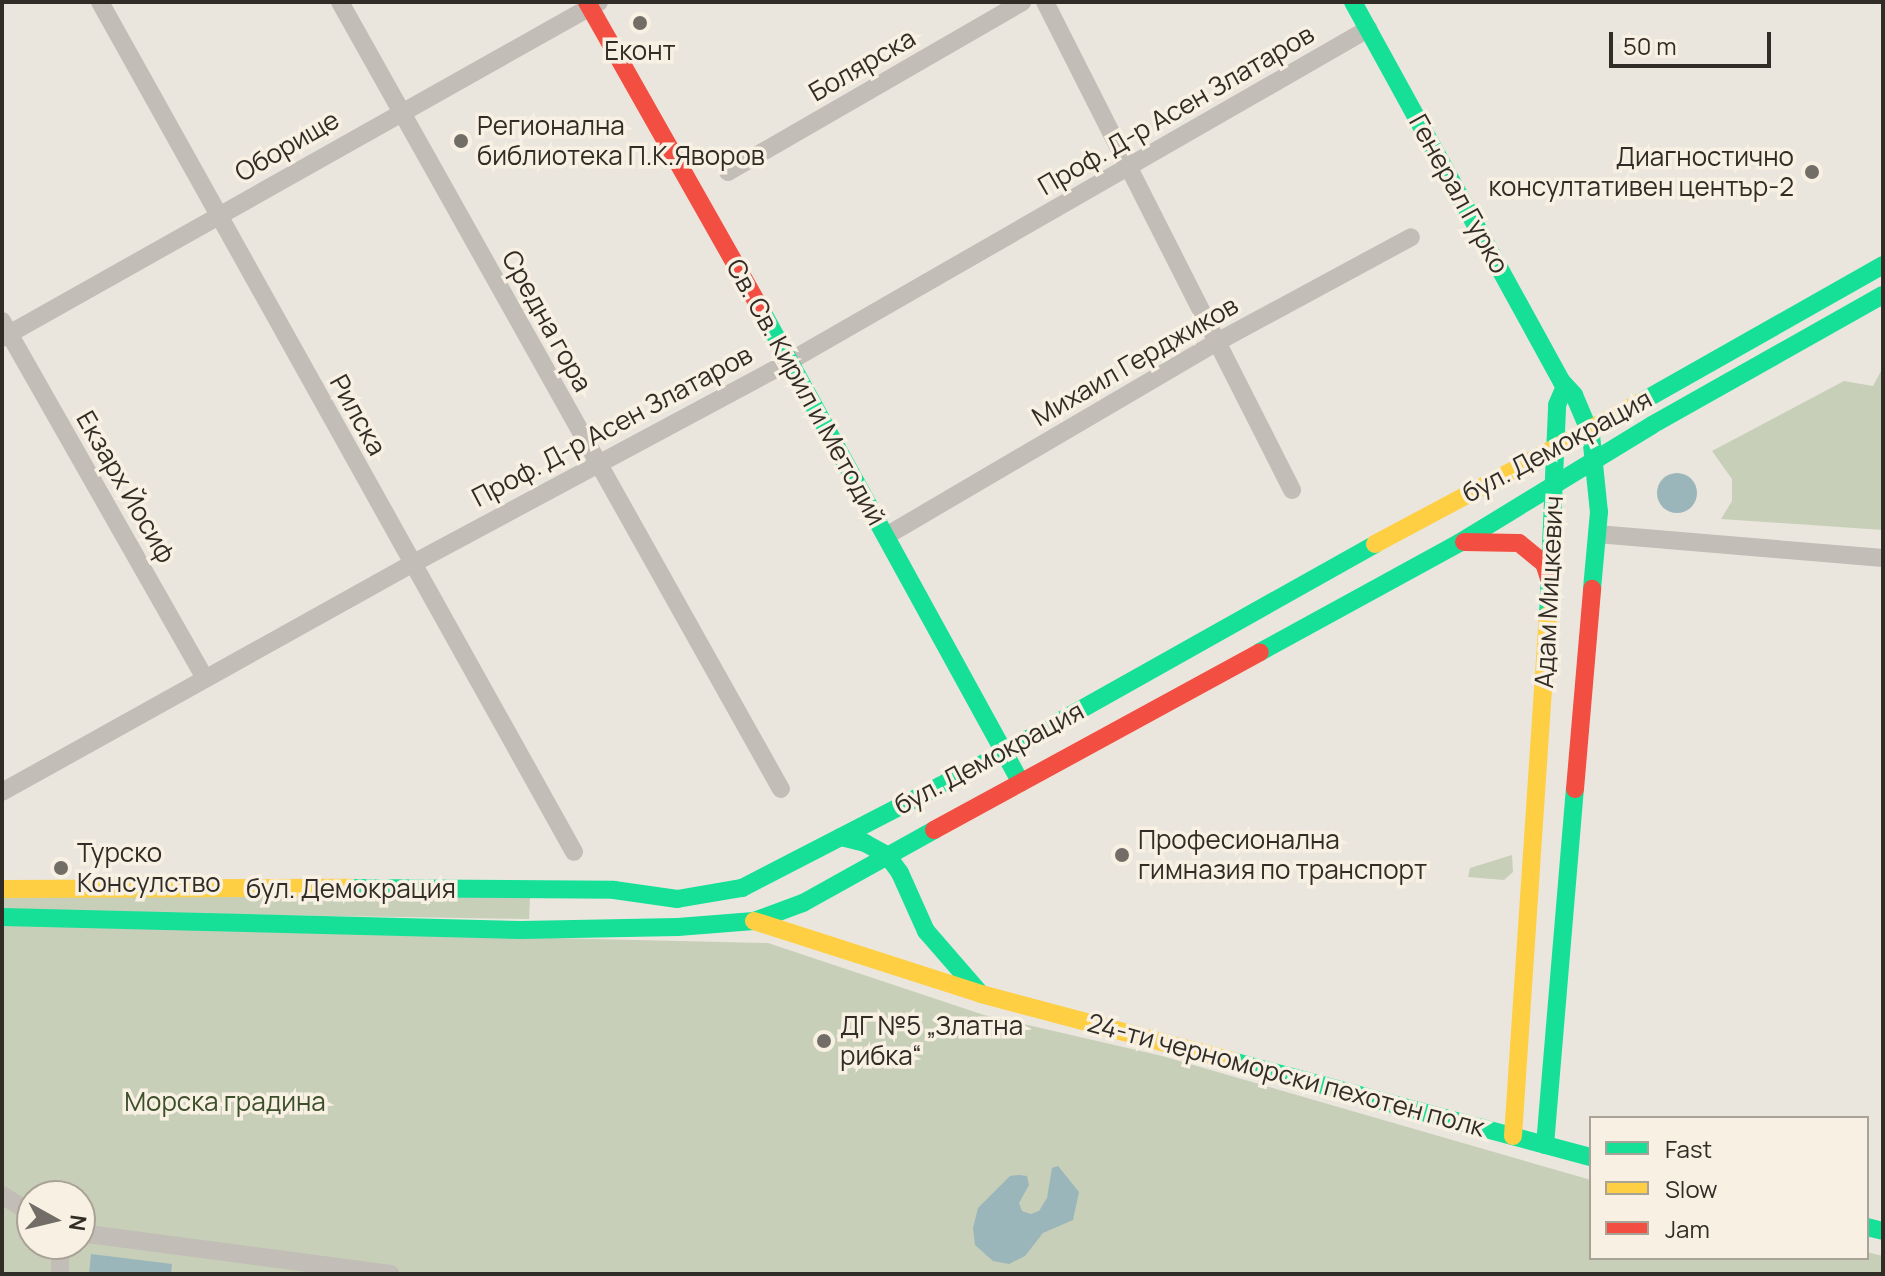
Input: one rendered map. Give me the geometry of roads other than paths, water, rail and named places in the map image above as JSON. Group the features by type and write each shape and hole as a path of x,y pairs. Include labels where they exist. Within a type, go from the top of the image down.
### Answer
{"main road":[{"name":"Генерал Гурко","path":"1353,2 1565,386"},
{"name":"Св. Св. Кирил и Методий","path":"592,4 1021,783"},
{"name":"бул. Демокрация","path":"2,889 537,888 614,890 677,899 742,888 1005,752 1589,427 1659,392 1883,265"},
{"name":"бул. Демокрация","path":"2,917 521,930 678,927 754,921 803,903 1459,543 1595,463 1652,425 1883,295"},
{"name":"Адам Мицкевич","path":"1513,1136 1550,584 1557,405 1565,386 1574,395 1589,427 1599,512 1545,1145"},
{"path":"1459,543 1519,543 1544,563 1550,584"},
{"path":"841,837 865,843 887,855 900,873 912,906 926,931 981,994"},
{"name":"24-ти черноморски пехотен полк","path":"754,921 981,994 1589,1156"}],"street":[{"name":"Рилска","path":"100,2 217,217 574,852"},
{"name":"Средна гора","path":"340,2 781,789"},
{"name":"Болярска","path":"728,172 1022,2"},
{"path":"1045,2 1292,490"},
{"name":"Оборище","path":"4,331 217,217 592,4"},
{"name":"Проф. Д-р Асен Златаров","path":"2,792 596,463 790,361 1368,29"},
{"name":"Михаил Герджиков","path":"886,536 1219,341 1411,237"},
{"name":"Екзарх Йосиф","path":"4,331 205,678"},
{"path":"1597,534 1883,558"},
{"path":"96,1235 390,1274"},
{"path":"242,1274 245,1254"}],"water":[{"path":"1677,473 1691,479 1697,493 1691,507 1677,513 1663,507 1657,493 1663,479"},
{"path":"1058,1166 1079,1192 1073,1220 1043,1233 1025,1256 1009,1264 993,1261 975,1245 973,1228 978,1208 1010,1176 1019,1175 1027,1176 1029,1185 1019,1203 1022,1211 1031,1214 1039,1211 1047,1198 1052,1168"},
{"path":"96,1255 172,1264 171,1274 89,1274 90,1260 96,1260"}],"place":[{"name":"Еконт","path":"640,23"},
{"name":"Регионална библиотека П.К.Яворов","path":"461,141"},
{"name":"Диагностично консултативен център-2","path":"1812,172"},
{"name":"Професионална гимназия по транспорт","path":"1122,855"},
{"name":"Турско Консулство","path":"61,868"},
{"name":"ДГ №5 „Златна рибка“","path":"824,1041"}],"park label":[{"name":"Морска градина","path":"225,1102"}]}
